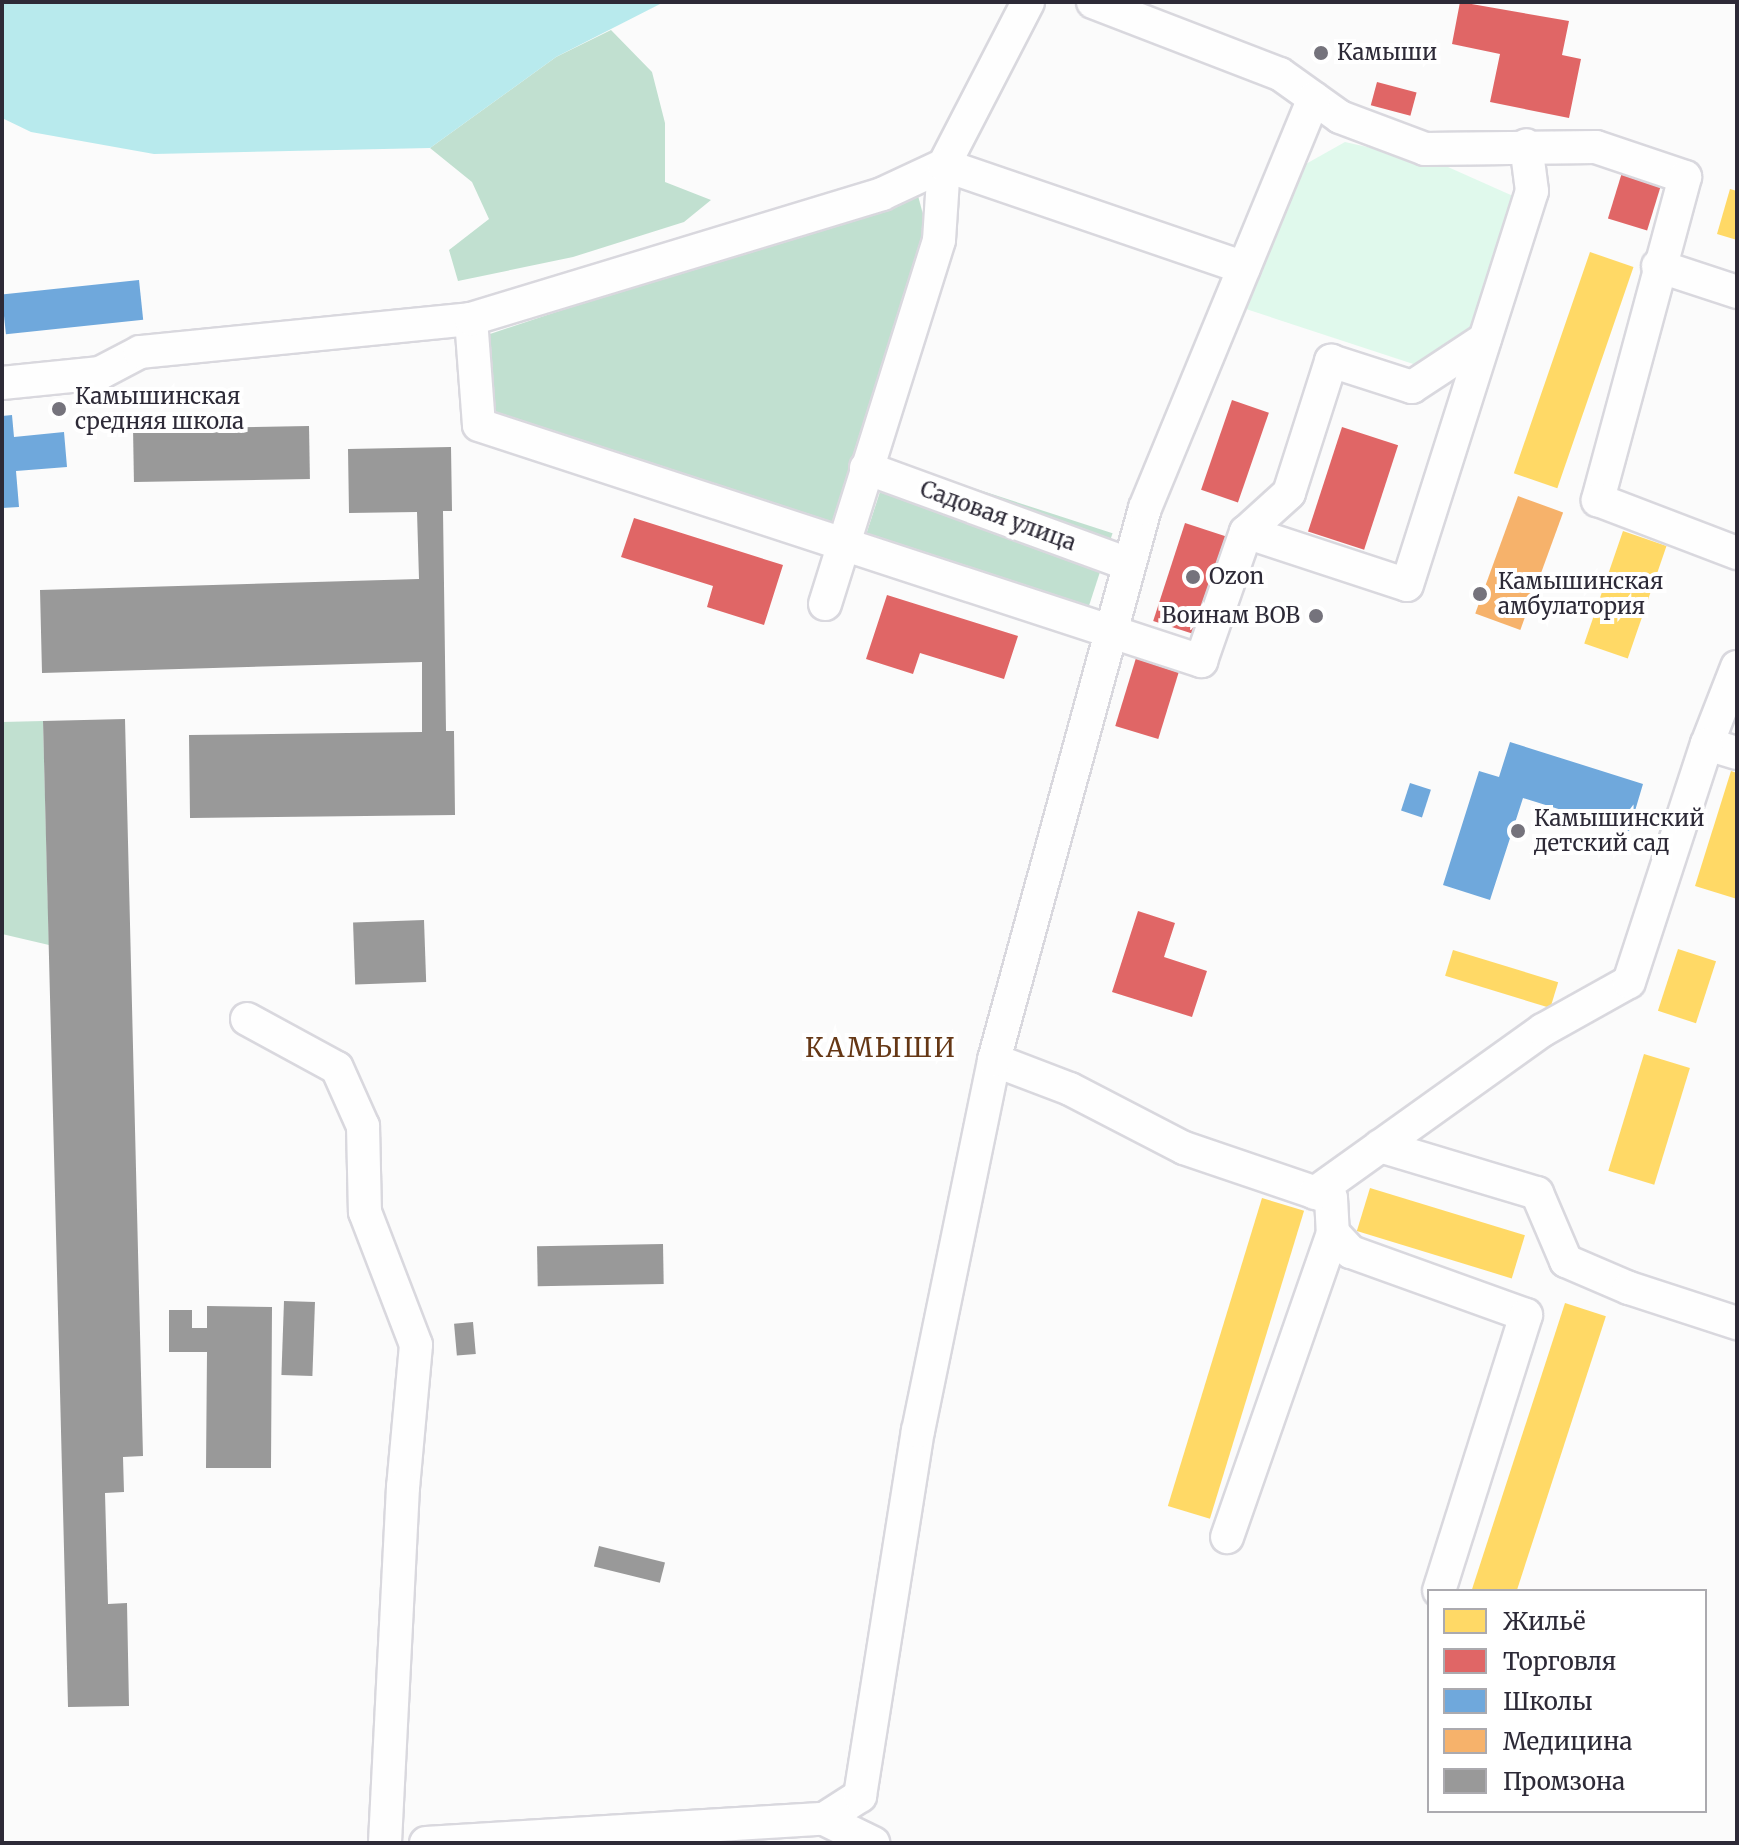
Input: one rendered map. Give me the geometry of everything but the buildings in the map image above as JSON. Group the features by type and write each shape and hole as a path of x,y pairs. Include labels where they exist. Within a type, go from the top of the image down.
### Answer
{"street":[{"path":"825,604 939,240 944,165 1028,2"},
{"path":"1093,2 1280,74 1340,117 1425,149 1526,145 1596,147 1685,177 1658,266 1598,500 1737,553"},
{"path":"426,1843 824,1819 860,1796 918,1431 994,1060 1145,508 1314,98"},
{"path":"1246,532 1407,585 1532,191 1526,145"},
{"path":"2,383 100,373 140,352 471,319 882,194 944,165 1244,268"},
{"path":"1658,266 1737,292"},
{"path":"471,319 479,425 841,547 1201,661 1246,532 1289,493 1331,361 1412,387 1485,339"},
{"name":"Садовая улица","path":"866,468 1129,564"},
{"path":"1315,1193 1543,1030 1629,982 1722,748 1737,667"},
{"path":"247,1019 337,1068 363,1126 365,1212 416,1345 403,1487 385,1843"},
{"path":"994,1060 1070,1089 1184,1148 1331,1198 1333,1233 1227,1537"},
{"path":"1380,1146 1537,1193 1566,1261 1737,1323"},
{"path":"1333,1233 1351,1252 1526,1315 1440,1589"},
{"path":"824,1819 873,1843"}],"green space":[{"path":"611,30 652,72 665,123 665,182 711,200 684,222 573,257 458,281 449,250 489,219 472,182 430,148 556,57"},
{"path":"1345,142 1439,163 1522,200 1462,380 1246,309 1304,165"},
{"path":"917,192 928,233 836,527 487,415 481,337"},
{"path":"890,461 1113,533 1087,612 864,540"},
{"path":"43,721 49,945 2,934 2,722"}],"water":[{"path":"2,2 664,2 556,57 430,148 154,154 31,132 2,118"}],"place":[{"name":"Камыши","path":"1321,53"},
{"name":"Камышинская средняя школа","path":"59,409"},
{"name":"Ozon","path":"1193,577"},
{"name":"Камышинская амбулатория","path":"1480,594"},
{"name":"Воинам ВОВ","path":"1316,616"},
{"name":"Камышинский детский сад","path":"1518,831"}],"district":[{"name":"КАМЫШИ","path":"881,1048"}]}
